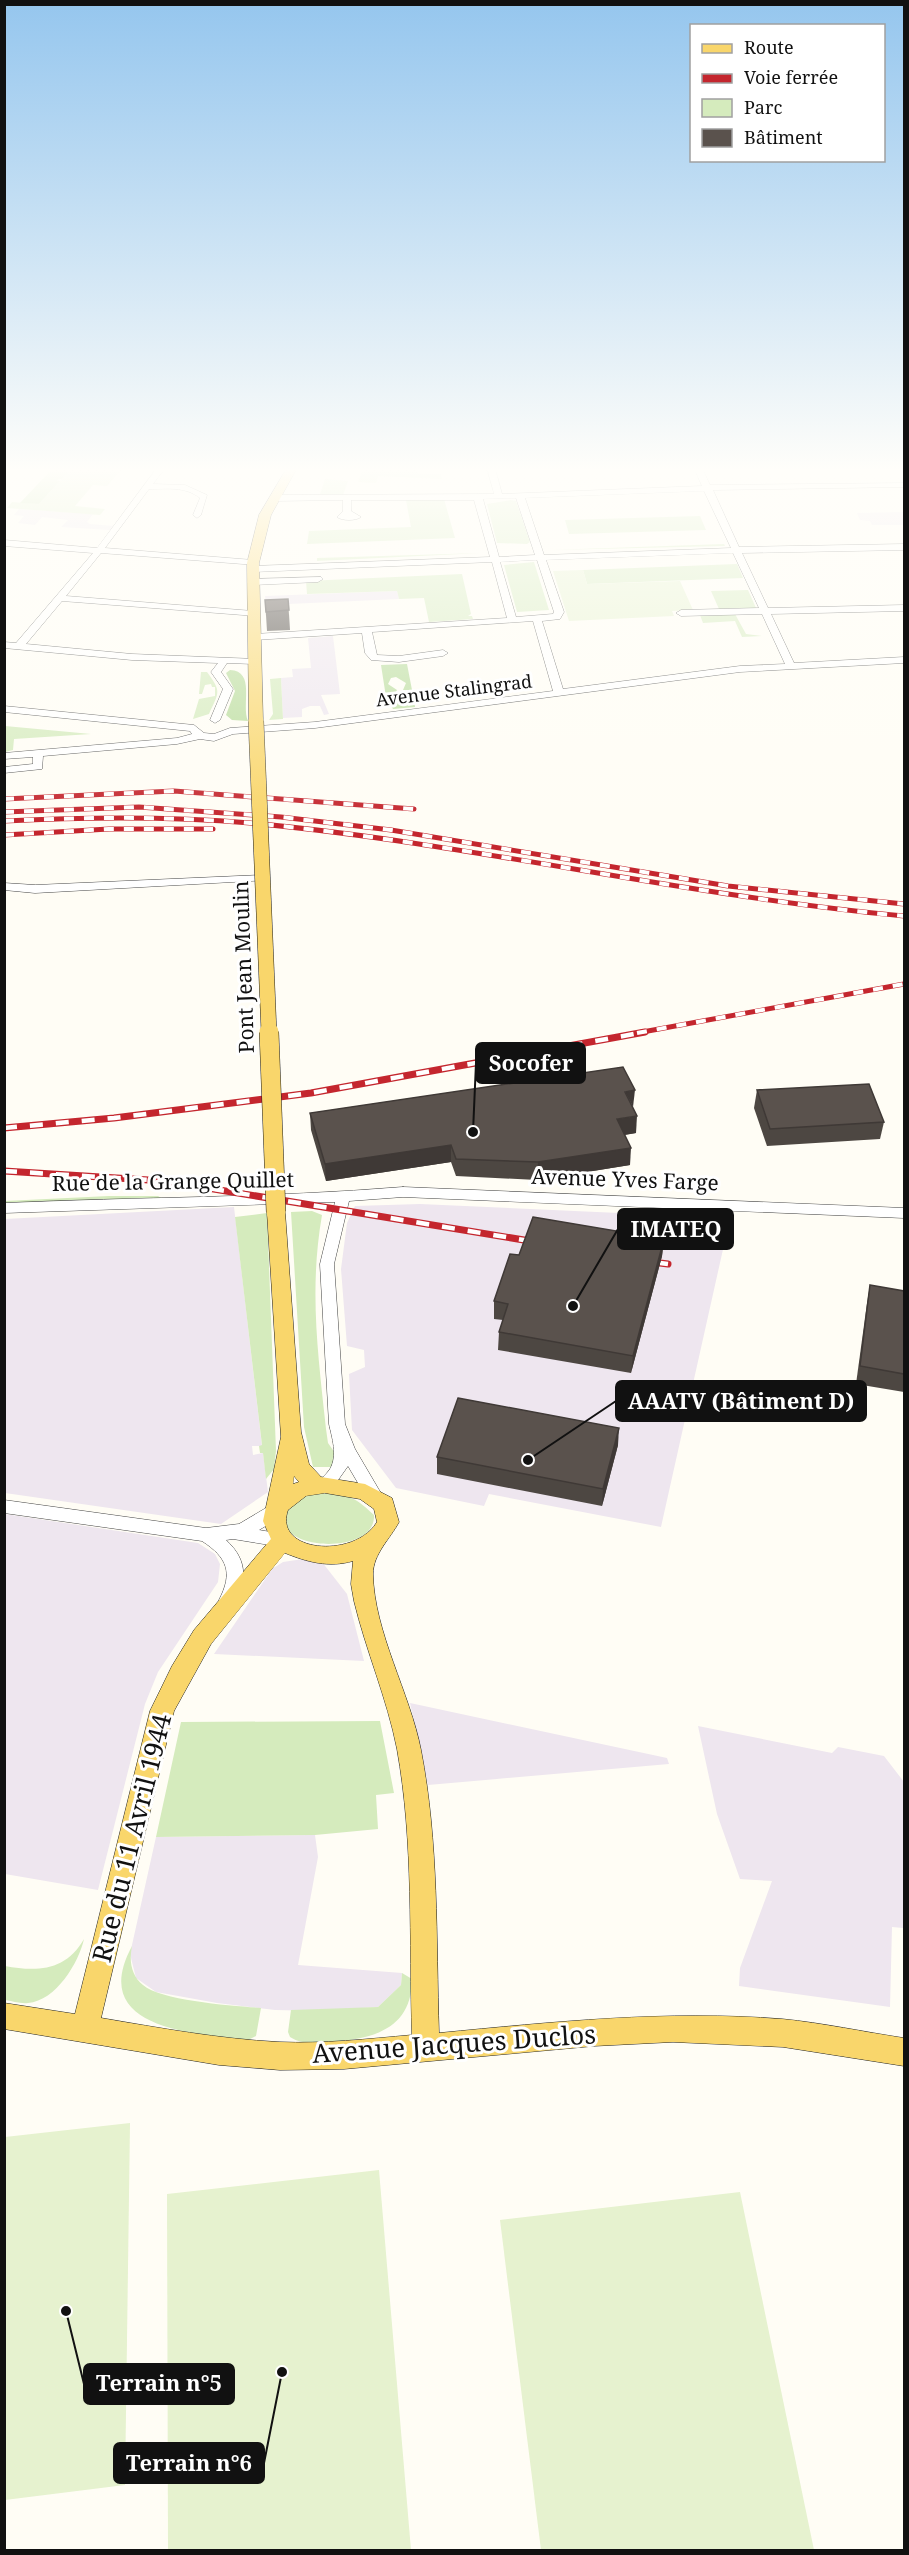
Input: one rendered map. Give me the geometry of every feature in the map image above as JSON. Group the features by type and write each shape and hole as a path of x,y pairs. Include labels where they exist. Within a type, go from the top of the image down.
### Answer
{"main road":[{"name":"Pont Jean Moulin","path":"253,587 255,721 264,878 276,1212 290,1432"},
{"path":"290,1432 299,1467 320,1486"},
{"path":"290,1432 275,1530 282,1540 300,1550 326,1554 355,1551 375,1542"},
{"path":"278,1507 297,1490 320,1486 354,1489 374,1495 384,1504 388,1515 384,1531 366,1555 362,1580 399,1708 412,1768 421,1855 426,2048"},
{"name":"Rue du 11 Avril 1944","path":"85,2029 156,1729 176,1680 217,1618 259,1572 282,1540"},
{"name":"Avenue Jacques Duclos","path":"4,2016 219,2051 280,2056 344,2055 594,2032 725,2028 794,2034 904,2052"}],"street":[{"path":"18,647 68,587"},
{"path":"502,587 512,620"},
{"path":"255,637 537,619 559,615 550,587"},
{"path":"753,587 791,667"},
{"path":"59,598 253,614"},
{"path":"681,613 904,608"},
{"path":"392,614 397,628"},
{"path":"537,619 558,694"},
{"path":"367,631 370,655 374,658 399,659 443,653"},
{"path":"4,645 132,657 254,661"},
{"name":"Avenue Stalingrad","path":"197,732 214,738 230,731 315,725 681,679 791,667 904,660"},
{"path":"215,720 227,692 226,684 216,671 224,661"},
{"path":"4,709 197,732"},
{"path":"4,756 177,741 197,732 200,723 215,720 226,723 230,731"},
{"path":"4,770 38,767 38,753"},
{"path":"4,886 35,889 264,878"},
{"name":"Avenue Yves Farge","path":"343,1197 429,1193 904,1213"},
{"path":"320,1486 340,1467 343,1453 340,1440 327,1264 343,1197"},
{"name":"Rue de la Grange Quillet","path":"4,1208 343,1197"},
{"path":"340,1440 361,1469 374,1495"},
{"path":"4,1506 206,1535 254,1535 282,1540"},
{"path":"230,1535 251,1528 278,1507"},
{"path":"206,1535 227,1549 237,1569 231,1596 217,1618"}],"shaded area":[{"path":"397,591 399,599 266,605 265,596"},
{"path":"333,636 340,694 321,695 329,714 324,715 320,706 310,706 302,709 302,717 283,718 281,678 293,677 292,669 311,668 308,638"},
{"path":"420,1204 730,1218 661,1527 489,1494 484,1506 396,1488 352,1430 349,1374 365,1367 364,1350 347,1346 341,1269 347,1223 355,1206"},
{"path":"234,1207 262,1446 252,1446 253,1455 263,1453 268,1492 221,1524 5,1493 5,1219"},
{"path":"5,1514 198,1543 215,1554 220,1564 218,1582 158,1672 145,1704 98,1890 5,1874"},
{"path":"303,1559 322,1562 347,1594 364,1661 214,1654 272,1569 283,1562"},
{"path":"410,1703 667,1758 669,1764 428,1785"},
{"path":"698,1726 832,1753 838,1747 884,1756 904,1782 904,1935 903,1928 892,1927 890,2007 739,1986 740,1968 772,1881 740,1879 717,1814"},
{"path":"315,1835 318,1857 298,1965 402,1973 401,1985 378,2007 319,2011 275,2010 156,1992 136,1978 130,1954 156,1837"}],"green space":[{"path":"306,587 465,587 471,614 468,616 472,616 473,619 429,622 424,598 399,599 397,591 307,594"},
{"path":"510,587 542,587 549,610 517,612"},
{"path":"558,587 683,587 693,610 672,611 674,616 569,621"},
{"path":"748,590 756,608 719,609 711,591"},
{"path":"735,614 746,634 762,636 742,637 735,621 703,623 700,615"},
{"path":"407,664 412,690 403,690 406,683 396,677 391,678 388,684 397,690 394,695 397,699 402,700 413,695 415,707 393,709 386,697 381,665"},
{"path":"230,670 243,676 248,721 232,720 226,715 235,691 226,673"},
{"path":"201,672 207,672 212,679 217,688 217,696 209,714 193,719 199,699 215,696 215,687 211,684 205,685 202,694 199,694"},
{"path":"281,678 283,719 269,720 273,714 270,679"},
{"path":"5,726 91,734 14,739 13,750 5,752"},
{"path":"158,1196 163,1199 5,1204 5,1201"},
{"path":"312,1211 322,1215 316,1270 316,1322 328,1443 335,1453 332,1467 313,1467 304,1427 291,1212"},
{"path":"267,1213 276,1451 274,1469 266,1479 263,1453 260,1453 259,1446 262,1445 235,1217"},
{"path":"315,1493 348,1496 353,1499 374,1515 371,1527 363,1535 351,1541 336,1544 306,1541 294,1536 287,1528 284,1514 298,1499"},
{"path":"380,1721 394,1793 376,1795 378,1829 315,1835 156,1837 181,1722"},
{"path":"84,1939 77,1958 65,1979 48,1995 38,2001 28,2003 5,2000 5,1966 28,1969 50,1967 69,1958"},
{"path":"132,1946 133,1972 143,1985 152,1990 199,2002 261,2008 256,2036 248,2040 238,2040 170,2028 149,2020 133,2009 123,1993 122,1973"},
{"path":"402,1973 412,1979 410,1996 405,2010 387,2028 361,2038 331,2042 305,2042 290,2037 288,2032 291,2010 378,2007 401,1985"},
{"path":"130,2123 125,2485 5,2500 5,2137"},
{"path":"379,2170 411,2550 168,2550 167,2194"},
{"path":"740,2192 814,2550 541,2550 500,2220"}],"building":[{"path":"288,599 289,610 266,612 265,600"},
{"path":"623,1067 635,1090 625,1092 637,1116 617,1119 631,1148 538,1162 456,1159 451,1145 325,1164 310,1113"},
{"path":"869,1084 884,1122 770,1129 757,1090"},
{"path":"533,1217 664,1239 633,1356 499,1332 508,1304 494,1301 510,1254 519,1255"},
{"path":"870,1285 904,1291 904,1374 860,1366"},
{"path":"458,1398 619,1428 603,1489 437,1457"}],"railway":[{"path":"4,799 174,791 414,809"},
{"path":"4,812 139,807 281,817 391,830 728,886 904,904"},
{"path":"4,821 127,818 250,823 414,843 740,896 904,916"},
{"path":"4,835 109,829 213,829"},
{"path":"637,1033 904,984"},
{"path":"4,1128 114,1118 311,1093 645,1032"},
{"path":"4,1171 165,1181 530,1241"},
{"path":"660,1263 668,1264"}],"place":[{"name":"Socofer","path":"473,1132"},
{"name":"IMATEQ","path":"573,1306"},
{"name":"AAATV (Bâtiment D)","path":"528,1460"},
{"name":"Terrain n°5","path":"66,2311"},
{"name":"Terrain n°6","path":"282,2372"}]}
